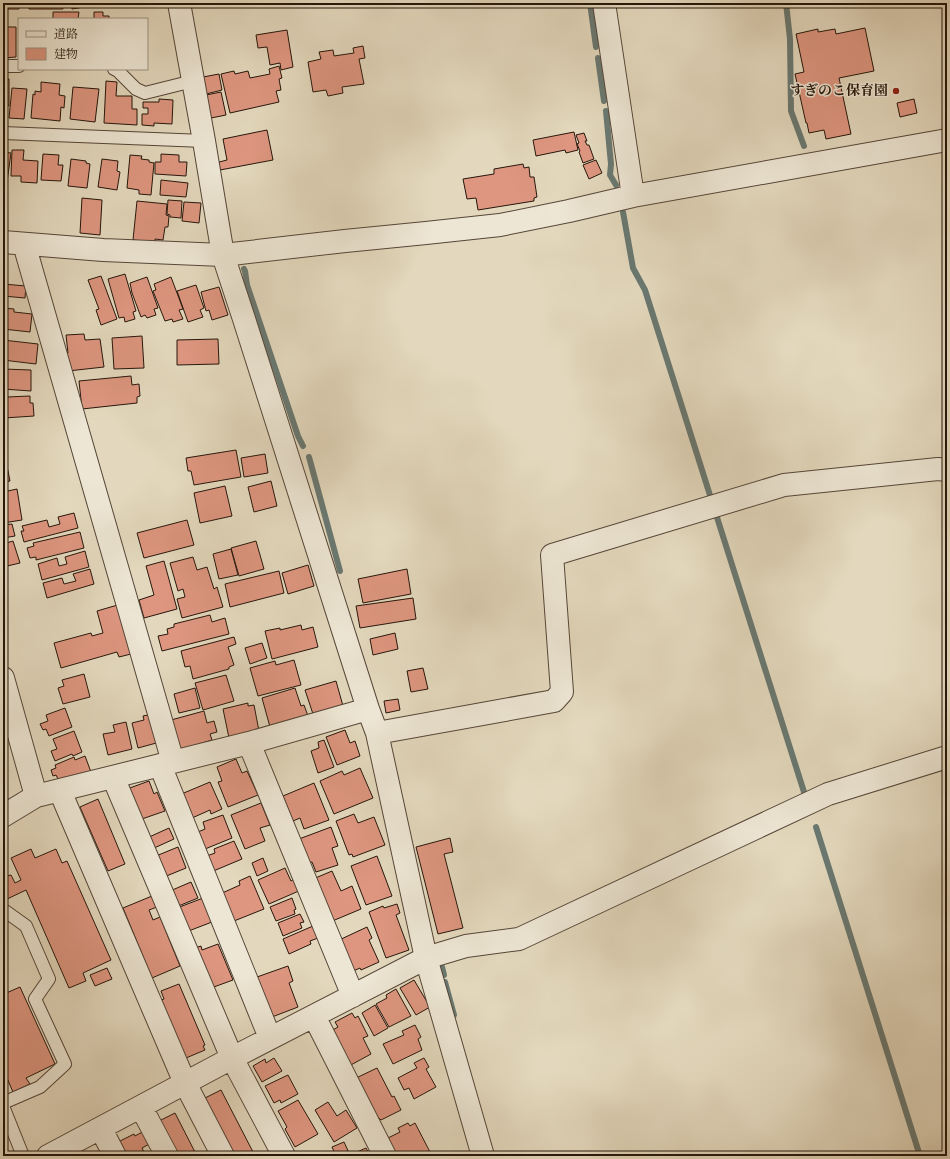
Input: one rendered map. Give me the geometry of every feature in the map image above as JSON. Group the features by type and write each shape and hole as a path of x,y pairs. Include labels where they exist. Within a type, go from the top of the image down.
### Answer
{"street":[{"path":"179,3 223,255 368,709 378,733 426,958 483,1156"},
{"path":"604,3 633,196"},
{"path":"270,1038 167,763 14,243 103,250 223,255 500,225 633,196 947,140"},
{"path":"378,733 554,701 562,692 552,555 784,485 938,469 947,470"},
{"path":"3,678 36,796"},
{"path":"3,816 36,796 249,743 368,709"},
{"path":"249,743 353,996"},
{"path":"53,1155 232,1058 426,958 466,946 519,940 828,794 947,757"},
{"path":"113,777 232,1058 284,1156"},
{"path":"60,791 185,1083 223,1156"},
{"path":"314,1016 385,1156"},
{"path":"141,1107 167,1156"},
{"path":"101,1128 115,1156"}],"lane":[{"path":"3,66 18,66"},
{"path":"116,70 136,89 145,93 193,81"},
{"path":"3,133 204,141"},
{"path":"3,912 5,911 26,926 49,979 35,999 65,1064 40,1087 3,1105 23,1156"}],"building":[{"path":"3,3 19,3 19,9 3,9"},
{"path":"29,3 63,3 63,9 29,9"},
{"path":"71,3 103,3 103,4 72,9"},
{"path":"53,12 79,12 78,18 53,18"},
{"path":"94,12 103,12 103,16 109,16 109,18 94,18"},
{"path":"3,27 16,27 16,57 3,58"},
{"path":"865,28 874,71 839,78 851,134 826,139 824,130 809,133 795,74 804,72 796,34 818,29 818,32 835,29 836,34"},
{"path":"287,30 293,67 281,70 280,63 270,65 267,47 258,48 256,35"},
{"path":"363,46 365,58 359,59 364,84 342,87 343,93 328,96 326,90 313,92 308,62 321,59 319,52 333,50 334,56 354,53 353,48"},
{"path":"279,66 282,78 279,79 281,90 276,91 279,102 230,113 221,74 234,71 235,74 248,71 250,78 270,74 269,69"},
{"path":"219,74 222,90 206,94 203,77"},
{"path":"3,79 9,79 9,106 3,106"},
{"path":"106,81 117,82 116,96 132,96 132,109 137,109 137,125 104,123"},
{"path":"41,82 60,84 59,95 65,96 64,108 61,107 60,121 31,118 33,94 35,95 35,91 41,92"},
{"path":"73,87 99,89 95,122 70,119"},
{"path":"12,88 27,89 24,119 9,118"},
{"path":"221,92 226,115 211,118 206,95"},
{"path":"159,99 173,100 172,124 154,123 154,126 142,125 142,114 148,114 148,108 143,108 143,102 159,102"},
{"path":"914,99 917,113 900,117 897,103"},
{"path":"267,130 273,160 220,170 219,162 227,160 223,139"},
{"path":"574,132 578,150 566,153 565,150 536,156 533,140"},
{"path":"584,133 587,141 585,141 587,145 589,145 594,159 583,163 577,144 579,143 576,135"},
{"path":"12,150 24,150 23,160 38,161 37,183 21,182 21,176 11,176"},
{"path":"3,152 11,153 7,182 3,182"},
{"path":"43,154 59,155 58,165 63,165 61,181 41,180"},
{"path":"161,154 179,155 179,162 187,162 186,176 155,174 155,162 161,162"},
{"path":"130,155 142,156 141,159 149,160 149,162 154,163 151,195 139,194 139,190 127,188"},
{"path":"71,159 86,161 86,163 90,164 87,188 68,186"},
{"path":"102,159 118,161 117,171 120,172 117,190 98,187"},
{"path":"596,160 602,173 589,179 583,165"},
{"path":"523,164 524,168 529,167 530,177 534,177 537,197 534,198 534,201 478,210 476,198 467,199 463,179 494,174 494,169"},
{"path":"161,180 188,183 186,197 160,195"},
{"path":"82,198 102,200 100,235 80,233"},
{"path":"168,200 182,201 181,218 170,217 170,215 167,214"},
{"path":"137,201 167,204 166,215 169,216 168,227 165,227 163,240 155,239 155,242 133,240"},
{"path":"184,202 201,203 199,223 182,221"},
{"path":"125,274 136,311 133,312 135,319 125,322 124,317 119,318 108,279"},
{"path":"101,276 117,319 101,325 96,310 99,309 88,280"},
{"path":"147,277 158,308 154,309 156,315 147,318 145,315 141,317 130,283"},
{"path":"171,277 183,309 179,310 183,319 173,322 172,319 165,321 153,291 156,290 154,284"},
{"path":"3,284 26,286 25,298 3,296"},
{"path":"196,285 204,308 200,310 203,317 188,322 177,291"},
{"path":"219,287 228,315 212,320 209,310 206,311 201,292"},
{"path":"3,308 14,309 14,312 32,314 30,332 3,329"},
{"path":"84,334 85,340 100,339 104,367 68,371 66,335"},
{"path":"142,336 144,368 114,369 112,338"},
{"path":"218,339 219,364 177,365 177,340"},
{"path":"3,340 38,344 36,364 3,360"},
{"path":"3,369 31,370 31,391 3,389"},
{"path":"131,376 132,385 139,384 140,396 137,397 137,403 82,409 79,381"},
{"path":"30,396 30,403 33,403 34,416 4,418 3,408 7,408 7,397"},
{"path":"236,450 241,477 194,485 191,471 188,471 186,458"},
{"path":"265,454 268,473 244,477 241,458"},
{"path":"6,461 10,481 3,482 3,462"},
{"path":"271,481 277,506 254,512 248,487"},
{"path":"225,486 232,516 200,523 194,493"},
{"path":"17,489 22,520 3,523 3,492"},
{"path":"74,513 78,528 24,542 21,531 24,531 22,526 47,520 49,527 60,524 58,517"},
{"path":"187,520 194,545 144,558 137,533"},
{"path":"12,524 15,536 3,538 3,525"},
{"path":"80,532 84,548 36,560 36,557 30,558 27,548 34,546 33,543"},
{"path":"13,541 20,563 3,567 3,544"},
{"path":"256,541 264,569 239,576 231,548"},
{"path":"231,549 238,575 219,579 213,554"},
{"path":"85,551 89,567 42,580 38,564 57,558 59,566 67,564 65,557"},
{"path":"193,557 197,570 207,567 214,589 217,587 223,607 182,618 177,599 185,597 183,589 178,591 170,563"},
{"path":"164,561 177,609 144,618 139,600 154,595 146,566"},
{"path":"308,565 314,586 288,594 282,573"},
{"path":"90,569 94,584 47,598 43,583 62,578 64,584 76,581 73,574"},
{"path":"407,569 411,594 363,603 358,579"},
{"path":"279,571 284,593 230,607 225,584"},
{"path":"413,598 416,619 360,628 356,606"},
{"path":"121,604 135,653 119,657 117,652 61,668 54,643 91,633 92,636 103,633 97,611"},
{"path":"210,615 212,622 225,618 229,634 162,651 158,636 168,634 167,629 174,627 174,624"},
{"path":"301,625 302,630 313,627 318,647 272,659 265,631 280,628 280,630"},
{"path":"395,633 398,649 373,655 370,639"},
{"path":"234,637 236,644 228,647 234,665 229,667 229,669 193,679 190,666 185,667 181,651"},
{"path":"262,643 267,658 250,664 245,648"},
{"path":"294,660 301,685 258,696 250,668 275,661 276,665"},
{"path":"423,668 428,689 411,692 407,671"},
{"path":"84,674 90,697 63,704 58,688 64,686 62,680"},
{"path":"226,675 234,701 203,710 195,683"},
{"path":"336,681 343,706 313,714 305,690"},
{"path":"195,688 200,708 179,713 174,694"},
{"path":"295,688 301,706 304,705 308,716 270,727 262,698"},
{"path":"398,699 400,710 386,713 384,701"},
{"path":"248,703 248,706 254,705 259,731 229,738 223,709"},
{"path":"65,708 72,727 49,736 46,729 43,730 40,724 48,721 46,715"},
{"path":"204,711 207,723 214,721 217,732 210,734 212,740 180,750 171,720"},
{"path":"153,714 160,742 138,748 132,723 144,720 143,716"},
{"path":"126,722 132,749 108,755 103,734 115,732 113,725"},
{"path":"345,730 350,743 355,741 360,756 337,765 326,737"},
{"path":"74,731 82,752 73,756 72,754 55,761 51,751 57,749 53,739"},
{"path":"324,740 334,767 318,773 311,751 319,748 318,742"},
{"path":"85,756 91,772 60,783 56,775 53,776 51,770 56,768 55,765 74,757 75,760"},
{"path":"236,759 242,773 247,771 258,795 228,807 218,782 222,781 217,767"},
{"path":"360,768 373,798 334,814 320,781 342,771 344,775"},
{"path":"149,781 154,794 157,792 165,811 139,820 127,789"},
{"path":"210,782 222,809 211,814 210,810 192,818 179,795"},
{"path":"314,783 329,820 304,829 300,818 293,821 283,796"},
{"path":"98,799 125,864 108,871 80,807"},
{"path":"261,803 270,825 260,828 265,841 245,849 231,815"},
{"path":"354,814 358,823 374,817 385,845 353,857 352,854 349,855 336,821"},
{"path":"223,815 232,838 205,849 198,832 205,829 203,822"},
{"path":"331,827 338,846 332,848 338,865 316,872 312,862 308,863 299,839"},
{"path":"169,828 174,839 152,849 147,838"},
{"path":"450,838 453,852 444,854 463,928 438,934 416,847"},
{"path":"234,841 242,859 211,872 204,857 215,853 214,849"},
{"path":"178,847 186,868 164,877 156,856"},
{"path":"31,849 35,858 56,849 62,863 67,861 111,960 83,973 86,981 69,988 26,890 3,901 3,869 6,876 11,875 15,883 21,880 11,858"},
{"path":"377,856 392,896 366,905 351,866"},
{"path":"263,858 268,871 257,876 252,863"},
{"path":"285,868 291,881 296,878 301,890 269,904 258,880"},
{"path":"332,871 341,891 352,886 361,909 330,922 313,879"},
{"path":"250,876 264,909 234,921 220,894 240,885 239,881"},
{"path":"191,882 198,898 176,907 170,891"},
{"path":"152,896 157,907 149,910 153,920 160,917 180,966 152,978 123,908"},
{"path":"203,898 212,922 186,932 177,908"},
{"path":"292,898 296,909 294,910 295,914 276,921 270,907"},
{"path":"397,904 400,913 396,915 409,950 386,958 369,912 383,906 384,908"},
{"path":"300,914 304,922 300,923 302,928 283,936 278,923"},
{"path":"313,926 318,938 310,941 311,944 289,954 283,939"},
{"path":"367,927 372,938 369,940 379,962 361,970 360,968 351,972 337,941"},
{"path":"218,944 233,980 211,988 195,948 201,946 202,950"},
{"path":"288,966 293,981 289,983 298,1007 272,1017 257,977"},
{"path":"107,968 112,979 95,986 90,975"},
{"path":"414,980 430,1007 416,1015 400,988"},
{"path":"179,984 205,1045 203,1046 205,1050 186,1058 161,1000 164,999 161,991"},
{"path":"20,987 55,1064 26,1078 30,1084 13,1092 3,1069 3,992 4,994"},
{"path":"396,989 411,1016 389,1027 376,1004 387,998 386,995"},
{"path":"375,1005 388,1028 374,1036 362,1013"},
{"path":"352,1013 355,1018 358,1016 368,1036 363,1038 371,1054 349,1066 331,1031 338,1027 335,1022"},
{"path":"415,1025 421,1037 418,1039 422,1050 393,1064 383,1044 404,1035 402,1031"},
{"path":"274,1058 282,1071 262,1082 253,1066 265,1059 266,1063"},
{"path":"424,1058 429,1067 426,1069 436,1087 414,1099 409,1088 404,1090 398,1078 417,1068 414,1063"},
{"path":"377,1068 392,1097 394,1096 401,1110 381,1120 379,1118 373,1120 352,1080"},
{"path":"288,1075 298,1094 281,1103 280,1100 274,1103 265,1086"},
{"path":"221,1090 253,1152 245,1156 233,1156 203,1099"},
{"path":"298,1100 318,1134 295,1147 285,1129 287,1127 278,1111"},
{"path":"328,1102 337,1116 346,1110 357,1128 334,1142 315,1110"},
{"path":"175,1113 197,1156 175,1156 157,1122"},
{"path":"408,1123 410,1126 415,1123 430,1152 422,1156 416,1156 415,1154 412,1156 395,1156 386,1139 400,1132 398,1128"},
{"path":"146,1130 153,1142 142,1148 146,1156 123,1156 116,1143"},
{"path":"344,1142 350,1155 336,1156 332,1147"},
{"path":"366,1148 370,1156 348,1156"}],"waterway":[{"path":"590,3 596,47"},
{"path":"786,3 790,39 791,111 804,146"},
{"path":"598,58 604,101"},
{"path":"606,111 611,164 610,175 616,185"},
{"path":"623,212 633,268 645,290 804,792"},
{"path":"244,269 247,285 298,436 303,446"},
{"path":"309,457 340,571"},
{"path":"816,827 920,1156"},
{"path":"442,967 444,975"},
{"path":"445,982 454,1015"}],"place":[{"name":"すぎのこ保育園","path":"896,91"}]}
